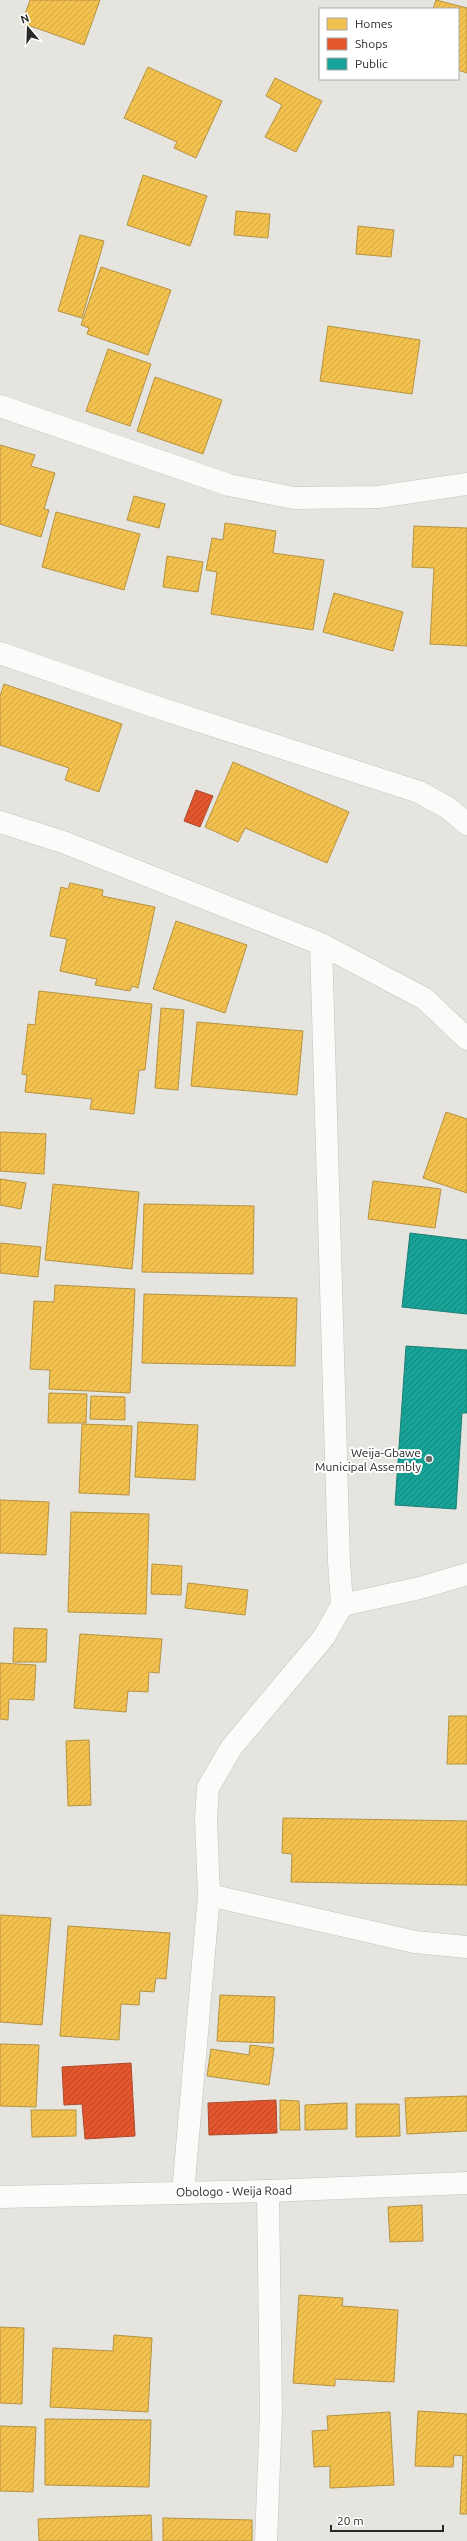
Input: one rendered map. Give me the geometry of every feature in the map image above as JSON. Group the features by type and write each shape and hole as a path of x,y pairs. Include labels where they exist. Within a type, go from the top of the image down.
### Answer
{"street":[{"path":"0,406 229,485 294,498 378,497 467,484"},
{"path":"0,653 153,706 419,792 448,808 467,824"},
{"path":"0,822 64,842 321,944 425,999 467,1039"},
{"path":"183,2192 209,1894 206,1819 208,1788 231,1748 324,1637 342,1605 339,1561 328,1253 321,944"},
{"path":"342,1605 420,1588 467,1574"},
{"path":"209,1894 415,1942 467,1947"},
{"name":"Obologo - Weija Road","path":"0,2197 268,2191 467,2183"},
{"path":"266,2541 271,2413 268,2191"}],"building: Homes":[{"path":"30,0 100,0 84,45 22,23"},
{"path":"436,0 467,8 467,73 459,70 459,8 433,8"},
{"path":"148,67 222,101 196,158 174,148 177,142 124,118"},
{"path":"275,78 322,101 296,152 265,137 282,105 266,96"},
{"path":"143,175 207,196 190,246 127,225"},
{"path":"236,211 270,214 268,238 234,235"},
{"path":"358,226 394,230 391,257 356,254"},
{"path":"80,235 104,241 82,318 58,311"},
{"path":"101,267 171,290 148,355 87,334 89,328 81,325"},
{"path":"328,326 420,340 412,394 320,381"},
{"path":"108,349 151,364 130,426 86,411"},
{"path":"155,377 222,400 203,454 137,431"},
{"path":"0,445 35,455 31,466 55,473 44,509 49,510 41,537 0,524"},
{"path":"134,496 165,504 159,528 127,520"},
{"path":"56,512 140,534 124,590 42,567"},
{"path":"225,523 276,531 273,553 324,560 313,630 211,614 217,572 206,570 212,538 223,540"},
{"path":"414,526 467,528 467,646 430,644 434,568 412,567"},
{"path":"167,556 203,562 198,592 163,587"},
{"path":"334,593 403,612 393,651 323,632"},
{"path":"4,684 122,724 99,792 65,780 69,768 0,745 0,696"},
{"path":"233,762 349,812 327,863 245,828 238,842 205,827"},
{"path":"70,883 103,890 102,896 155,907 138,988 132,986 130,991 95,985 97,979 60,971 67,939 50,936 61,887 68,889"},
{"path":"176,921 247,945 225,1013 153,989"},
{"path":"39,991 152,1004 145,1070 139,1070 134,1114 90,1109 92,1099 25,1092 27,1075 22,1074 28,1024 35,1025"},
{"path":"161,1008 184,1010 178,1090 155,1088"},
{"path":"197,1022 303,1031 297,1095 191,1086"},
{"path":"446,1112 467,1119 467,1193 423,1178"},
{"path":"0,1132 46,1134 44,1174 0,1171"},
{"path":"0,1179 26,1183 21,1209 0,1205"},
{"path":"373,1181 441,1189 435,1228 368,1219"},
{"path":"53,1184 139,1192 132,1269 45,1260"},
{"path":"144,1204 254,1206 253,1274 142,1272"},
{"path":"0,1243 41,1247 38,1277 0,1273"},
{"path":"55,1285 135,1289 130,1393 49,1389 50,1370 30,1369 34,1301 54,1302"},
{"path":"144,1294 297,1298 295,1366 142,1363"},
{"path":"49,1393 87,1394 86,1423 48,1423"},
{"path":"91,1396 125,1397 125,1420 90,1419"},
{"path":"138,1422 198,1425 195,1480 135,1477"},
{"path":"82,1424 132,1426 129,1495 79,1493"},
{"path":"0,1500 49,1502 46,1555 0,1553"},
{"path":"71,1512 149,1514 146,1614 68,1612"},
{"path":"152,1564 182,1566 181,1595 151,1594"},
{"path":"188,1583 248,1590 245,1615 185,1608"},
{"path":"14,1628 47,1629 46,1662 13,1662"},
{"path":"80,1634 162,1639 159,1673 149,1672 148,1692 128,1691 126,1712 74,1708"},
{"path":"0,1663 36,1665 34,1700 9,1699 8,1720 0,1719"},
{"path":"449,1716 467,1716 467,1764 447,1764"},
{"path":"89,1740 91,1805 68,1806 66,1741"},
{"path":"283,1818 467,1821 467,1885 291,1882 292,1854 282,1853"},
{"path":"0,1915 51,1918 42,2025 0,2022"},
{"path":"68,1926 170,1933 166,1979 156,1978 154,1992 140,1991 139,2005 121,2004 119,2040 60,2036"},
{"path":"220,1995 275,1997 273,2043 217,2041"},
{"path":"0,2044 39,2045 36,2107 0,2106"},
{"path":"250,2045 274,2048 269,2085 207,2076 211,2049 249,2055"},
{"path":"467,2096 467,2131 407,2134 405,2098"},
{"path":"280,2100 299,2101 300,2130 280,2130"},
{"path":"347,2103 347,2129 305,2130 305,2105"},
{"path":"356,2104 399,2104 400,2136 356,2137"},
{"path":"31,2110 76,2110 76,2136 32,2137"},
{"path":"422,2205 423,2241 390,2242 388,2207"},
{"path":"299,2295 343,2298 342,2306 398,2310 394,2382 335,2379 335,2386 293,2383"},
{"path":"0,2327 24,2328 22,2404 0,2403"},
{"path":"114,2335 152,2338 148,2412 50,2407 53,2348 113,2351"},
{"path":"418,2411 467,2414 467,2514 460,2514 463,2456 454,2455 453,2467 415,2466"},
{"path":"390,2412 394,2485 330,2488 330,2466 314,2467 312,2431 328,2430 327,2416"},
{"path":"45,2419 151,2420 149,2487 45,2485"},
{"path":"0,2426 36,2427 33,2492 0,2491"},
{"path":"151,2515 152,2541 39,2541 38,2519"},
{"path":"163,2518 252,2520 252,2541 163,2541"}],"building: Shops":[{"path":"196,790 213,796 200,827 184,821"},
{"path":"131,2063 135,2136 85,2139 82,2104 64,2105 62,2067"},
{"path":"276,2100 277,2133 209,2135 208,2103"}],"building: Public":[{"path":"410,1233 467,1240 467,1314 402,1307"},
{"name":"Weija-Gbawe Municipal Assembly","path":"406,1346 467,1350 467,1413 462,1413 456,1509 395,1505"}],"place":[{"name":"Weija-Gbawe Municipal Assembly","path":"429,1459"}]}
